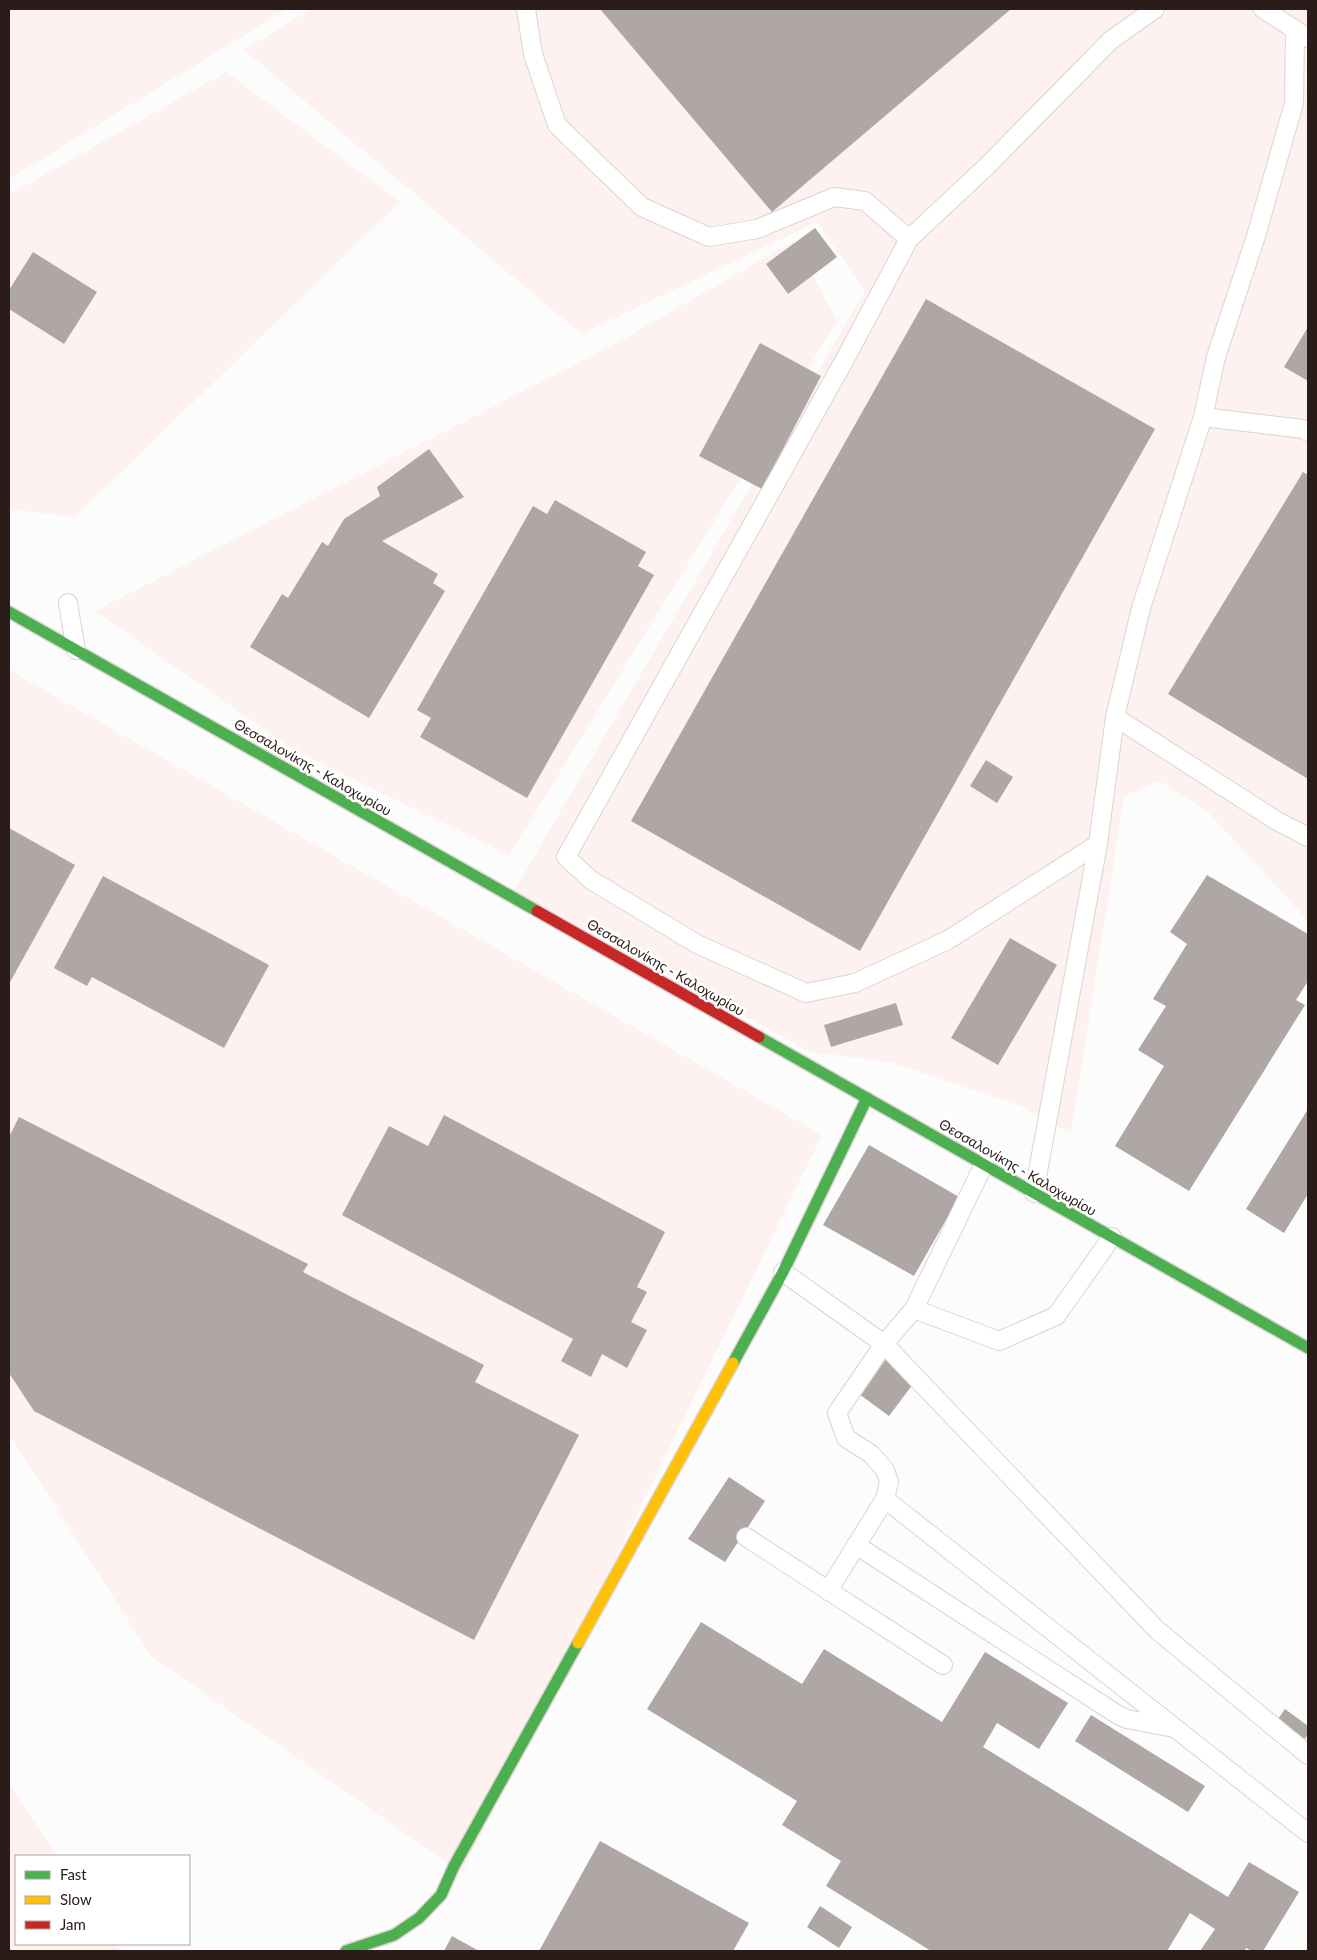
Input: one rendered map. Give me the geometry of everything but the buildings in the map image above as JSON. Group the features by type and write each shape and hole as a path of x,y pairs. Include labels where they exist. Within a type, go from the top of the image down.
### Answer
{"main road":[{"name":"Θεσσαλονίκης - Καλοχωρίου","path":"9,612 1308,1348"},
{"path":"346,1951 394,1934 419,1918 441,1895 454,1866 783,1272 867,1098"}],"lane":[{"path":"526,9 533,54 557,125 642,207 709,237 757,229 834,197 865,201 909,239"},
{"path":"1098,844 948,940 855,983 806,993 697,944 591,880 566,857 844,361 909,239 986,167 1111,40 1155,9"},
{"path":"1034,1193 1098,844 1115,717 1141,608 1202,417 1216,357 1256,236 1294,103 1302,34 1263,9"},
{"path":"1202,417 1303,429 1308,432"},
{"path":"68,603 76,650"},
{"path":"1115,717 1278,821 1308,837"},
{"path":"828,1591 885,1498 889,1482 884,1470 871,1454 846,1438 836,1413 884,1344 914,1309 984,1164"},
{"path":"914,1309 999,1341 1056,1316 1112,1238"},
{"path":"783,1272 884,1344 1157,1630 1308,1755"},
{"path":"885,1498 1308,1833"},
{"path":"746,1537 943,1665"},
{"path":"856,1545 1118,1715 1127,1719 1176,1728"}],"shaded area":[{"path":"9,9 287,9 9,179"},
{"path":"311,9 1308,9 1308,921 1208,812 1159,781 1124,796 1071,1134 1021,1106 890,1062 811,1052 514,891 865,291 817,222 581,334 244,50"},
{"path":"226,72 400,202 75,517 9,509 9,195"},
{"path":"794,241 837,321 509,855 294,750 95,611 617,343"},
{"path":"9,670 822,1135 462,1873 151,1656 9,1434"},
{"path":"9,1783 56,1855 15,1855 15,1945 116,1945 120,1951 9,1951"}],"traffic: fast":[{"path":"9,612 537,911"},
{"path":"759,1037 1308,1348"},
{"path":"733,1363 783,1272 867,1098"},
{"path":"346,1951 394,1935 419,1918 441,1895 454,1866 578,1643"}],"traffic: slow":[{"path":"578,1643 733,1363"}],"traffic: jam":[{"path":"537,911 759,1037"}]}
